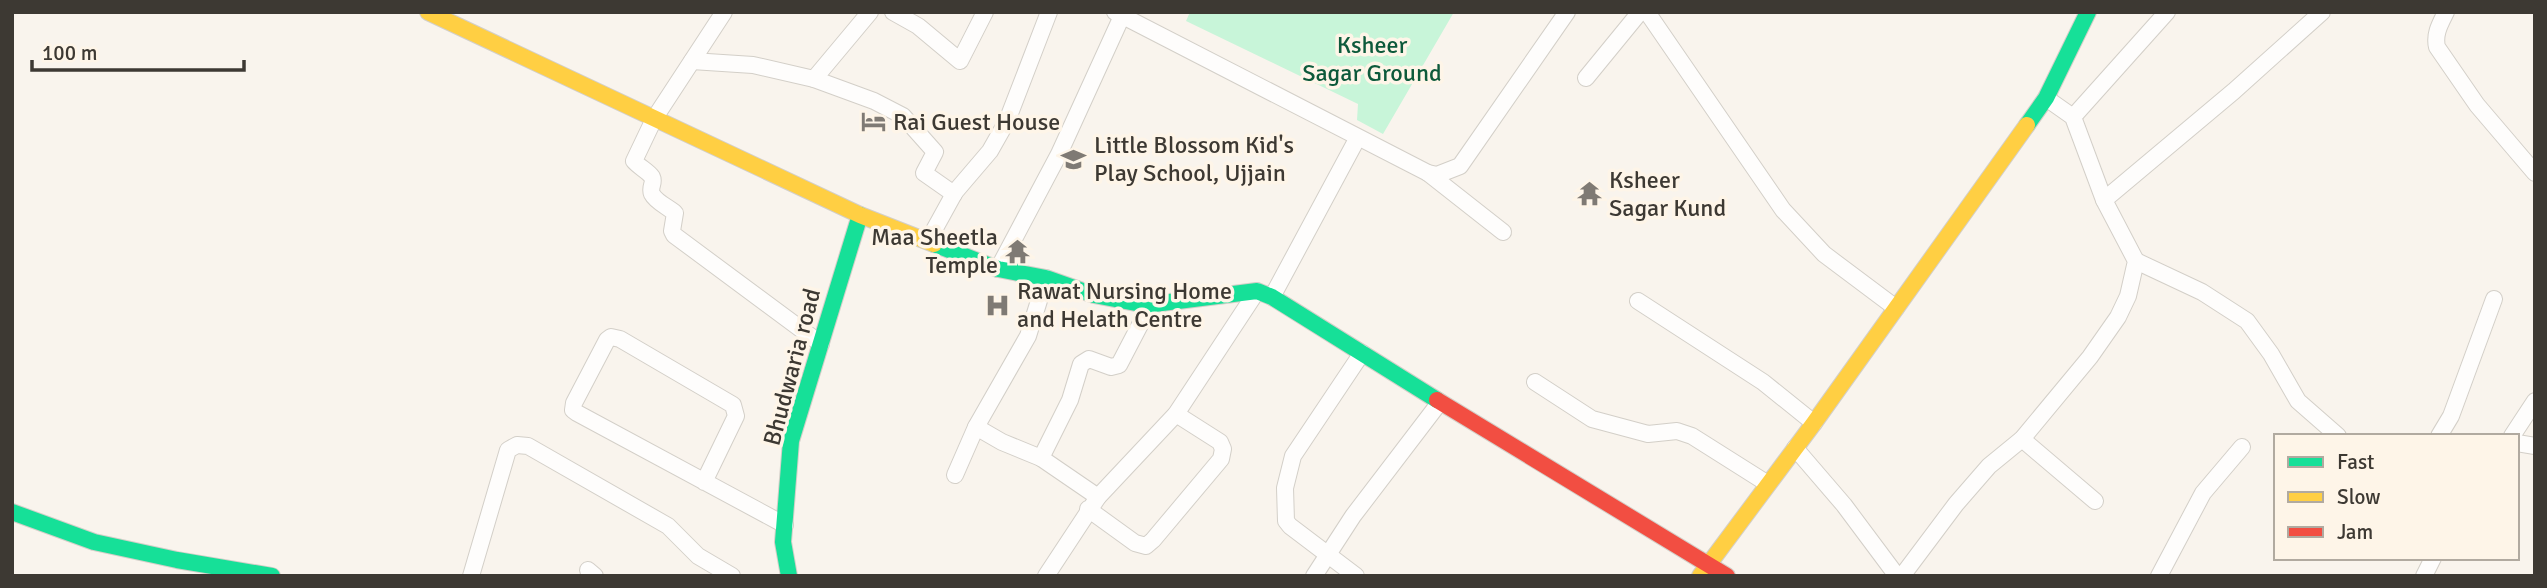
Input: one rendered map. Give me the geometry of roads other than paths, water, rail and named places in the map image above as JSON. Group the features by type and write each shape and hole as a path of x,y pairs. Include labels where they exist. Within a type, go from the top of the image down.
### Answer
{"street":[{"path":"428,12 860,215 998,269 1046,278 1094,295 1146,305 1264,294 1704,569 1727,576"},
{"path":"724,12 654,120 634,161 651,176 653,197 675,213 672,233 821,344"},
{"path":"814,79 870,12"},
{"path":"893,12 918,26 960,61 985,12"},
{"path":"928,242 954,194 990,151 1007,121 1049,12"},
{"path":"1428,173 1437,175 1460,166 1567,12"},
{"path":"1586,78 1640,12"},
{"path":"1647,12 1783,209 1824,254 1896,308"},
{"path":"1704,569 1814,423 2046,98 2088,12"},
{"path":"2073,117 2167,12"},
{"path":"2104,200 2234,91 2322,12"},
{"path":"2446,12 2438,27 2435,39 2437,47 2477,105 2535,173"},
{"path":"998,269 1059,154 1118,14 1357,139 1428,173 1503,232"},
{"path":"692,61 753,65 814,79 874,101 903,116 935,152 925,173 954,194"},
{"path":"2046,98 2073,117 2104,200 2136,261 2202,292 2247,321 2271,354 2298,401 2337,434"},
{"path":"1046,576 1093,503 1177,414 1264,294 1357,139"},
{"name":"Bhudwaria road","path":"789,576 783,542 791,441 860,215"},
{"path":"1795,448 1900,576 1989,466 2022,439 2090,358 2118,317 2128,296 2136,261"},
{"path":"955,475 976,427 1028,336 1046,278"},
{"path":"2441,434 2451,416 2494,299"},
{"path":"1638,301 1763,382 1814,423"},
{"path":"1041,457 1070,400 1081,364 1089,359 1111,367 1119,365 1143,319 1146,305"},
{"path":"705,482 736,416 733,405 620,339 611,337 574,403 573,410 705,482 785,525"},
{"path":"1356,576 1286,521 1287,477 1293,456 1362,354"},
{"path":"1535,382 1592,419 1648,434 1677,431 1692,436 1768,484"},
{"path":"2513,434 2535,401"},
{"path":"1314,576 1353,516 1440,402"},
{"path":"976,427 1002,442 1041,457 1142,547 1153,540 1222,460 1223,449 1220,442 1177,414"},
{"path":"2022,439 2095,501"},
{"path":"471,576 508,450 517,446 528,446 668,526 698,556 732,576"},
{"path":"2159,576 2203,492 2242,447"},
{"path":"12,512 94,542 235,573 272,576"},
{"path":"2424,576 2432,560"}],"place":[{"name":"Rai Guest House","path":"873,122"},
{"name":"Little Blossom Kid's Play School, Ujjain","path":"1074,159"},
{"name":"Ksheer Sagar Kund","path":"1589,194"},
{"name":"Maa Sheetla Temple","path":"1018,251"},
{"name":"Rawat Nursing Home and Helath Centre","path":"997,305"}],"park label":[{"name":"Ksheer Sagar Ground","path":"1372,59"}]}
